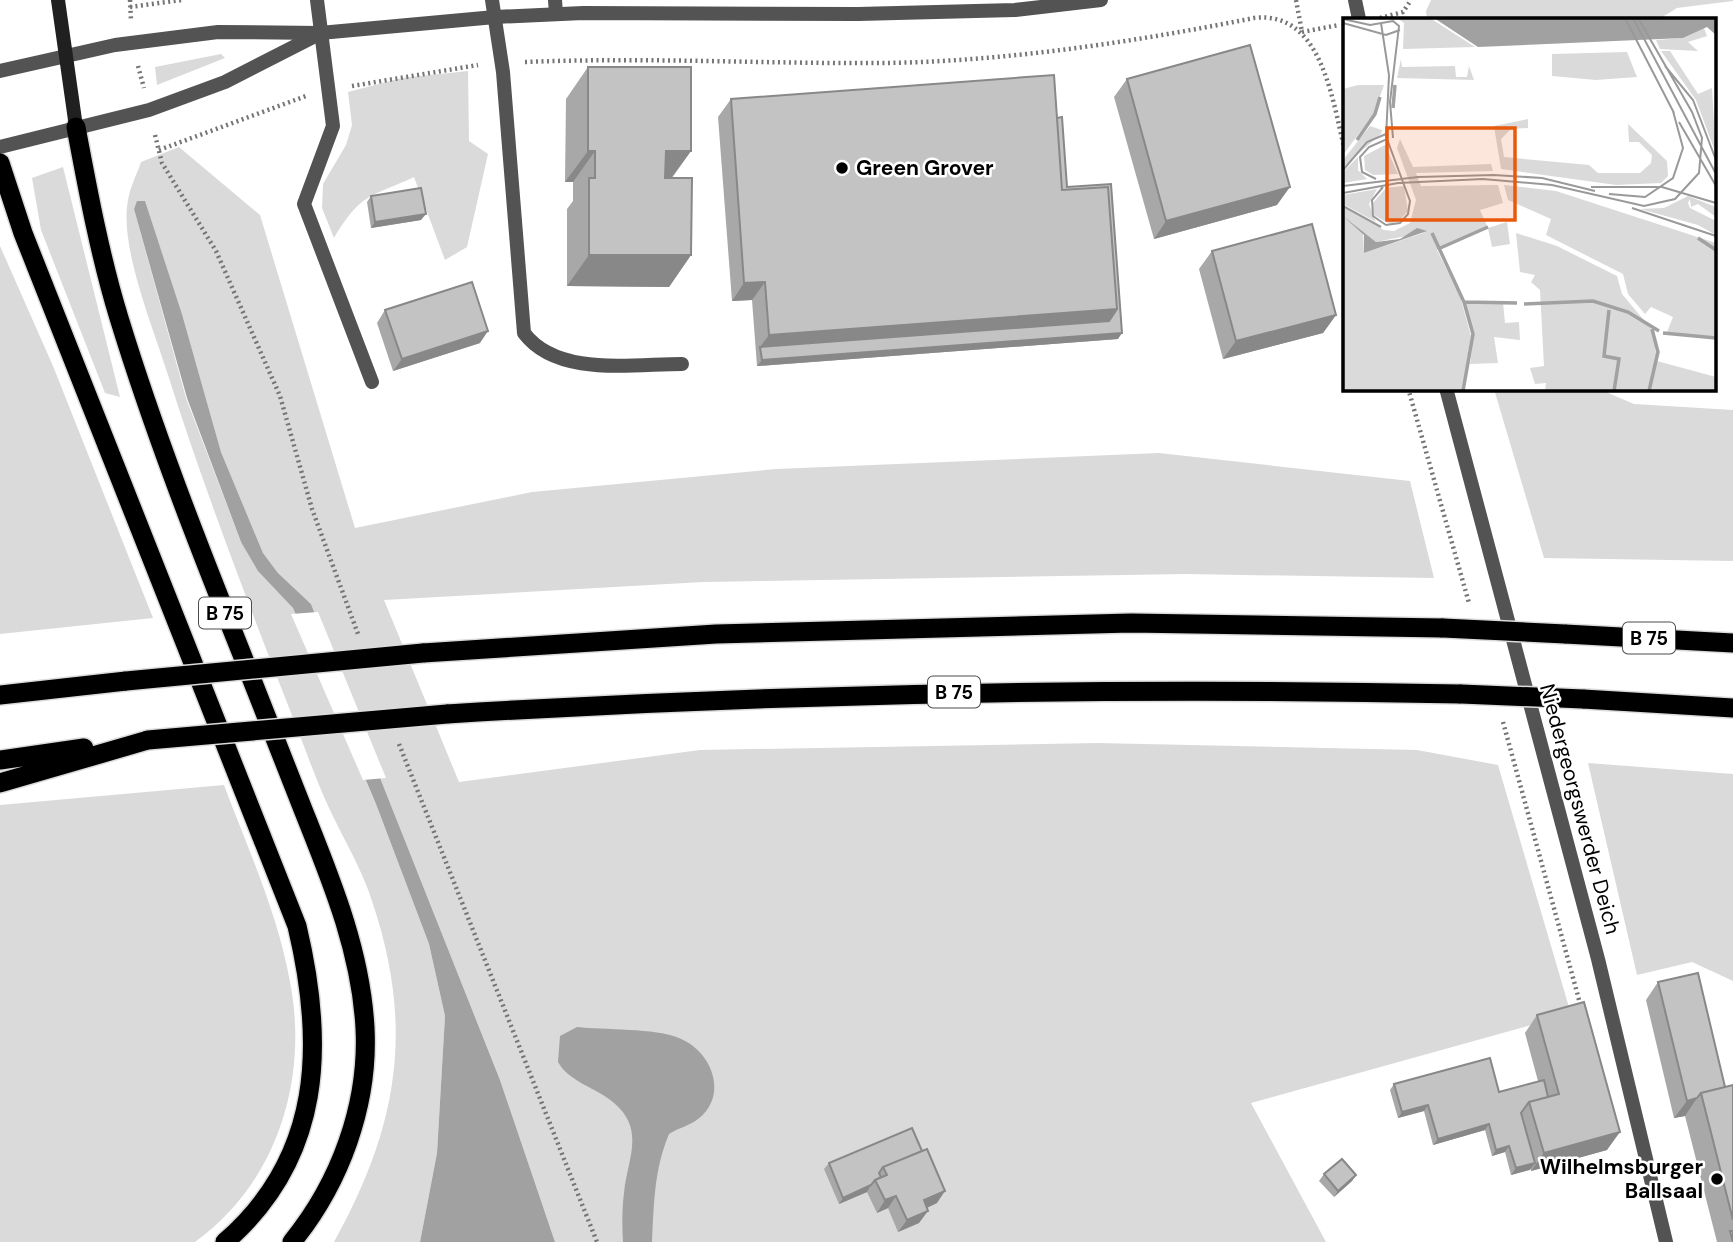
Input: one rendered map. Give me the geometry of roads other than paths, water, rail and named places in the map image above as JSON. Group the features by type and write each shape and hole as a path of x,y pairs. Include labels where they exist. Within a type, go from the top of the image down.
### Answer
{"highway":[{"name":"B 75","path":"76,127 92,211 119,316 183,506 342,906 360,986 365,1029 364,1079 351,1131 333,1181 292,1242"},
{"name":"B 75","path":"0,163 23,233 292,914 310,980 314,1025 313,1070 305,1118 289,1159 269,1193 244,1225 225,1242"},
{"name":"B 75","path":"6,693 423,653 716,634 1131,623 1443,628 1733,643"},
{"name":"B 75","path":"0,760 148,740 447,714 655,701 939,692 1140,690 1461,694 1733,708"},
{"name":"B 75","path":"0,783 148,740"}],"main road":[{"path":"58,0 76,127"}],"street":[{"path":"317,0 333,126 304,204 372,382"},
{"path":"492,0 502,63 524,333 547,355 570,362 682,364"},
{"path":"0,71 66,54 134,41 218,32 320,33 495,17 556,7 1015,10 1101,0"},
{"path":"1355,0 1359,18"},
{"path":"0,147 149,110 225,82 320,33"},
{"name":"Niedergeorgswerder Deich","path":"1447,390 1598,959 1665,1242"}],"place":[{"name":"Green Grover","path":"842,168"},
{"name":"Wilhelmsburger Ballsaal","path":"1717,1179"}]}
